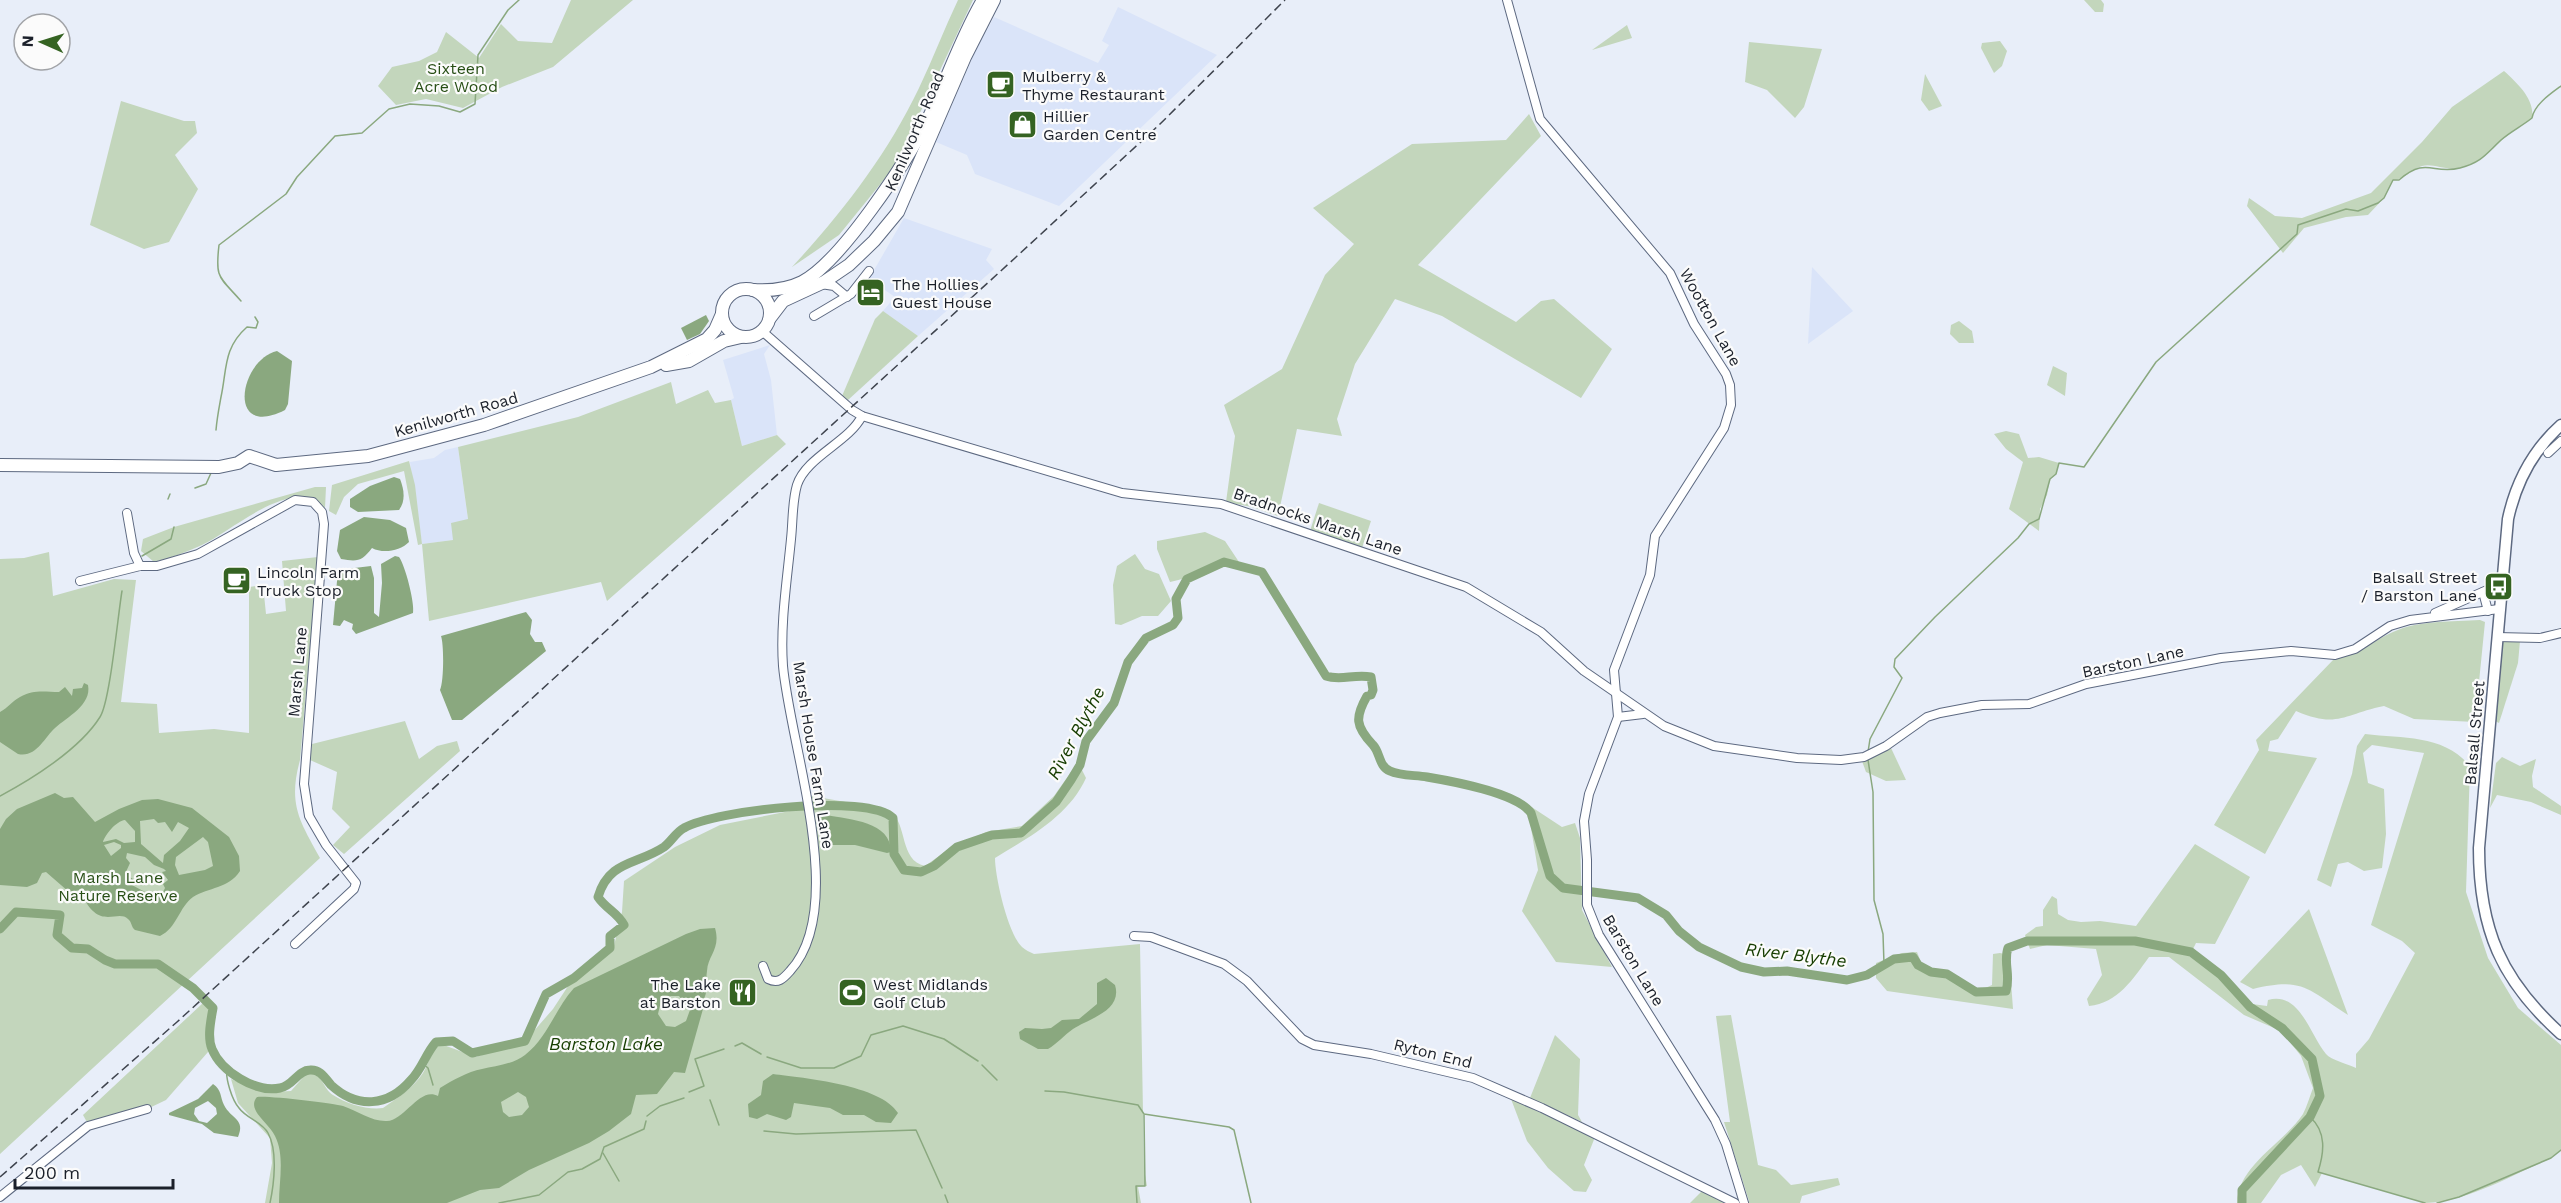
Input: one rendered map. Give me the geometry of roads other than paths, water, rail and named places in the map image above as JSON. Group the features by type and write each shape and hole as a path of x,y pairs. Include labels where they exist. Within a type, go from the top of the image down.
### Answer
{"highway":[{"name":"Kenilworth Road","path":"753,290 772,291 808,278 844,243 873,207 927,121 954,56 983,0"},
{"name":"Kenilworth Road","path":"770,318 783,301 820,284 849,265 874,241 898,212 960,67 994,0"},
{"path":"753,290 766,301 770,318 762,331 748,337 741,337 728,328 722,314 729,296 736,291 753,290"},
{"name":"Kenilworth Road","path":"0,465 65,468 219,467 238,463 253,456 264,463 276,465 368,456 484,424 651,367 706,339 715,330 722,314"},
{"name":"Kenilworth Road","path":"651,367 689,361 724,340 741,337"}],"main road":[{"name":"Balsall Street","path":"2561,425 2529,462 2515,492 2508,519 2493,610 2497,637 2480,829 2481,899 2492,940 2508,975 2535,1010 2561,1034"}],"street":[{"name":"Wootton Lane","path":"1507,0 1540,120 1670,273 1694,324 1731,385 1730,415 1655,536 1650,575 1614,670 1601,684"},
{"name":"Kenilworth Road","path":"844,293 841,277 849,265"},
{"path":"814,316 869,271"},
{"path":"820,284 834,286 844,293"},
{"name":"Bradnocks Marsh Lane","path":"762,331 852,410 862,416 1122,493 1221,504 1466,587 1541,632 1601,684 1617,693"},
{"name":"Marsh House Farm Lane","path":"763,966 768,979 779,981 805,952 816,906 810,826 785,677 782,646 796,490 803,474 853,428 862,416"},
{"path":"2548,453 2561,441"},
{"name":"Marsh Lane","path":"140,566 157,566 198,554 295,500 313,502 322,512 324,524 304,784 309,816 326,845 356,883 354,889 295,944"},
{"path":"80,581 140,566 134,553 127,513"},
{"path":"2426,617 2485,591 2493,610"},
{"name":"Barston Lane","path":"1617,693 1643,714 1686,736 1726,749 1821,759 1868,755 1927,717 1940,712 1982,705 2029,705 2086,684 2221,658 2291,651 2335,655 2355,649 2390,626 2426,617 2493,610"},
{"path":"2497,637 2540,638 2561,633"},
{"name":"Wootton Lane","path":"1614,670 1617,693"},
{"name":"Barston Lane","path":"1617,693 1618,717 1586,804 1583,829 1588,886 1587,905 1599,935 1715,1120 1726,1144 1744,1203"},
{"path":"1618,717 1643,714"},
{"name":"Ryton End","path":"1134,936 1151,937 1224,964 1247,981 1302,1039 1314,1045 1371,1054 1473,1078 1542,1108 1735,1203"},
{"path":"0,1197 88,1126 147,1109"}],"water":[{"path":"706,315 709,321 700,334 687,340 681,328"},
{"path":"277,351 292,361 288,404 285,410 266,416 254,415 247,407 245,395 247,382 254,368 264,357"},
{"path":"394,477 400,479 403,491 403,503 399,510 358,512 350,507 350,499 370,486"},
{"path":"364,517 390,520 406,528 409,542 391,551 372,548 359,559 341,559 337,551 340,530"},
{"path":"395,556 399,557 407,576 413,613 356,634 352,629 353,624 344,620 340,626 333,625 338,570 371,566 374,578 374,613 379,617 381,564"},
{"path":"526,612 532,620 530,634 535,642 542,642 546,651 462,720 452,720 440,690 443,663 441,636"},
{"path":"84,683 88,685 86,699 35,750 18,754 0,742 0,712 17,699 35,692 59,692 65,687 72,696 73,689 82,688"},
{"path":"55,793 64,798 73,797 95,822 142,800 158,799 192,808 229,837 239,856 240,871 230,881 188,901 170,928 160,936 135,930 124,916 100,916 87,903 80,890 69,892 46,872 42,873 37,883 27,887 0,885 0,829 6,819 17,809","holes":["154,819 158,823 165,822 172,832 178,822 189,828 180,841 164,855 163,863 141,844 140,821","125,820 135,831 135,842 124,843 116,839 103,842 118,823","203,837 208,842 213,866 205,870 179,875 175,865 176,857","114,842 121,845 121,848 111,856 104,845","127,853 145,857 154,865 164,869 166,871 162,872 168,880 163,884 165,888 162,894 145,892 132,885 133,879 125,874 130,863 126,858"]},
{"path":"827,815 877,828 889,842 891,852 855,845 824,845 819,831 819,817"},
{"name":"Barston Lake","path":"715,928 716,941 708,965 706,992 700,1004 703,1009 685,1073 674,1072 657,1094 636,1095 631,1114 609,1131 589,1143 529,1170 499,1188 480,1190 447,1203 279,1203 280,1152 272,1131 256,1112 254,1102 257,1097 314,1101 343,1106 376,1120 394,1119 419,1099 431,1094 438,1096 440,1088 460,1077 476,1070 510,1063 521,1058 540,1040 574,988 700,929","holes":["671,996 679,996 690,1010 686,1021 675,1027 666,1026 658,1014 661,1001","518,1092 526,1097 529,1107 522,1115 509,1117 503,1112 501,1102"]},
{"path":"1106,978 1115,985 1116,994 1114,1001 1103,1013 1073,1029 1048,1049 1038,1049 1020,1039 1019,1032 1025,1028 1051,1028 1062,1020 1079,1019 1097,1004 1097,983"},
{"path":"773,1074 841,1084 859,1089 889,1103 898,1113 891,1123 876,1122 864,1115 843,1115 830,1108 794,1103 791,1117 786,1120 767,1114 757,1119 749,1117 748,1104 761,1095 763,1081"},
{"path":"213,1084 216,1086 227,1110 239,1123 238,1137 214,1133 202,1124 169,1115 198,1099","holes":["208,1101 216,1108 217,1114 207,1123 199,1121 194,1114 195,1108"]}],"waterway":[{"path":"241,301 218,271 219,245 286,194 297,177 335,136 362,133 389,109 410,104 439,106 460,112 475,104 478,55 508,10 519,0"},
{"path":"1868,752 1870,739 1902,678 1894,667 1895,659 1935,617 2018,538 2029,524 2039,519 2050,479 2056,474 2059,463 2084,467 2156,362 2297,234 2298,225 2346,209 2358,211 2378,203 2384,198 2393,180 2399,180 2416,169 2450,170 2474,163 2532,118 2539,104 2561,86"},
{"path":"216,430 230,351 239,335 247,327 256,328 258,322 255,317"},
{"path":"195,488 206,484 211,473"},
{"path":"168,499 170,494"},
{"path":"142,556 171,539 174,527"},
{"name":"River Blythe","path":"0,929 16,912 60,915 57,935 72,948 88,949 115,964 158,964 193,988 213,1008 210,1023 212,1049 223,1065 250,1084 270,1089 285,1087 302,1073 314,1070 322,1074 341,1093 351,1098 372,1102 382,1100 392,1096 411,1080 436,1042 453,1041 472,1053 525,1041 546,994 574,978 610,948 610,936 624,925 598,897 609,876 625,865 664,847 684,828 701,821 757,810 824,805 854,806 878,811 893,818 894,854 904,870 921,872 934,866 957,847 992,835 1021,833 1056,802 1071,780 1080,765 1086,741 1114,703 1128,662 1146,638 1173,625 1178,618 1176,599 1187,579 1224,562 1262,572 1326,676 1371,677 1373,690 1363,703 1359,721 1360,727 1386,769 1398,774 1467,785 1498,794 1523,806 1531,813 1550,876 1563,888 1638,898 1666,915 1679,931 1699,947 1741,967 1764,972 1787,971 1847,980 1867,975 1894,959 1913,957 1918,965 1931,972 1947,974 1976,992 2006,991 2008,948 2027,941 2135,941 2191,952 2221,975 2250,1007 2282,1028 2312,1059 2320,1096 2310,1117 2242,1190 2242,1203"},
{"path":"0,796 68,752 100,717 110,677 122,591"},
{"path":"1868,760 1873,792 1874,900 1883,934 1884,964"},
{"path":"767,1057 801,1068 834,1068 861,1056 871,1035 903,1026 944,1039 978,1061"},
{"path":"735,1046 742,1043 761,1054"},
{"path":"689,1092 704,1086 695,1059 724,1049"},
{"path":"422,1063 428,1068 433,1085"},
{"path":"982,1065 997,1080"},
{"path":"227,1068 228,1083 236,1104 265,1129 271,1140 274,1168 270,1203"},
{"path":"1045,1091 1064,1092 1138,1105 1144,1114 1229,1127 1234,1130 1251,1203"},
{"path":"647,1116 660,1106 684,1098"},
{"path":"710,1100 719,1125"},
{"path":"1137,1203 1136,1186 1145,1186 1144,1115"},
{"path":"2310,1117 2322,1136 2322,1158 2318,1172 2425,1203"},
{"path":"499,1203 539,1195 568,1172 582,1169 600,1159 604,1147 644,1129 646,1121"},
{"path":"764,1131 796,1134 916,1130 942,1188"},
{"path":"2437,1203 2459,1197 2551,1158 2561,1150"},
{"path":"603,1153 619,1181"},
{"path":"945,1195 948,1203"}],"railway":[{"path":"0,1177 177,1022 1015,258 1159,125 1285,0"}],"place":[{"name":"Mulberry & Thyme Restaurant","path":"1001,85"},
{"name":"Hillier Garden Centre","path":"1022,125"},
{"name":"The Hollies Guest House","path":"871,293"},
{"name":"Lincoln Farm Truck Stop","path":"236,581"},
{"name":"Balsall Street / Barston Lane","path":"2498,586"},
{"name":"The Lake at Barston","path":"742,993"},
{"name":"West Midlands Golf Club","path":"852,993"}],"park label":[{"name":"Sixteen Acre Wood","path":"456,77"},
{"name":"Marsh Lane Nature Reserve","path":"118,886"}]}
